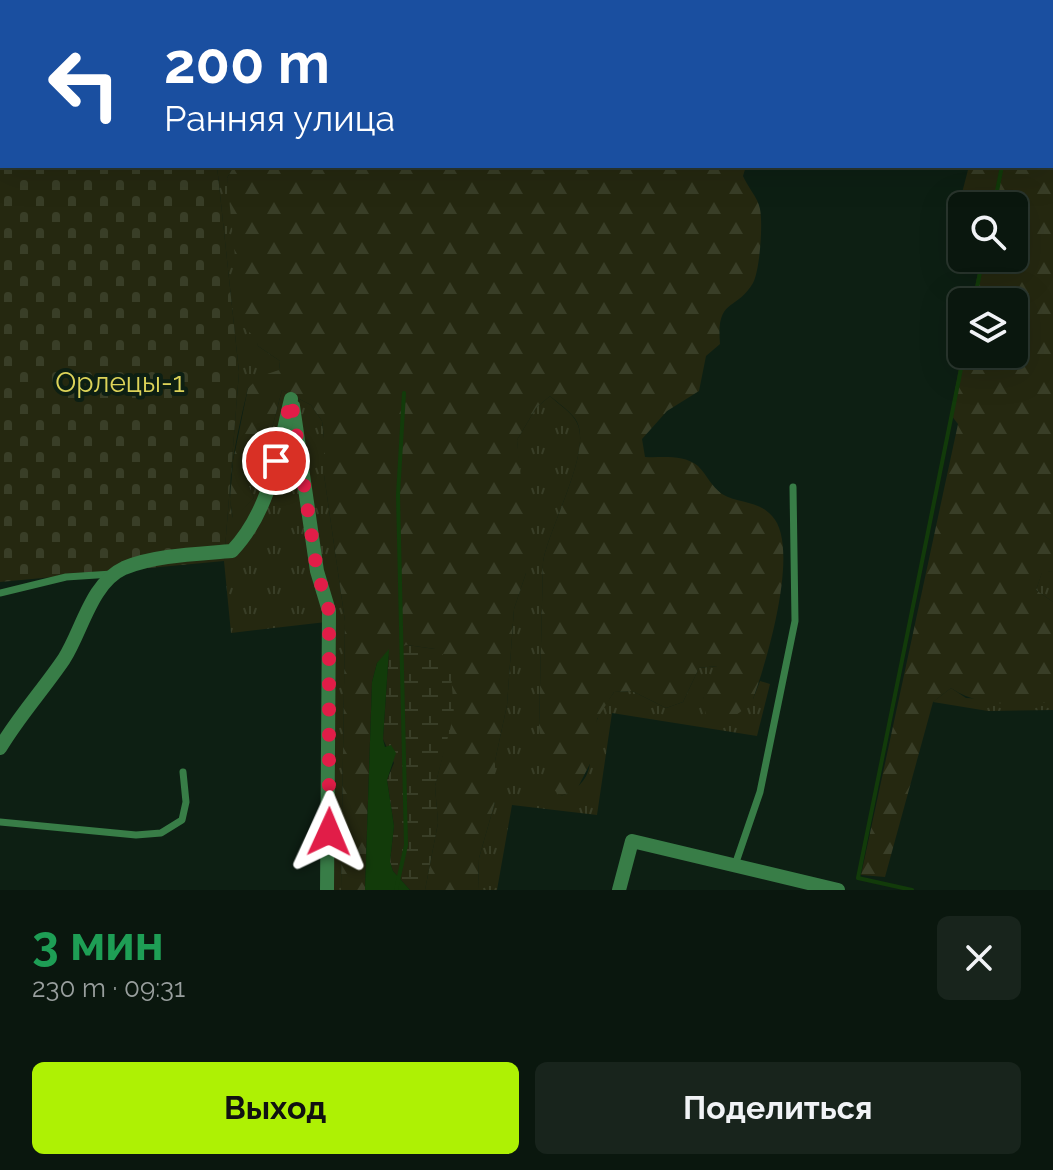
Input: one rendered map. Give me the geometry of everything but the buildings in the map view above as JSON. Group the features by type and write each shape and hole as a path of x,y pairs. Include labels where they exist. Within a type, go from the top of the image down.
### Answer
{"street":[{"path":"0,748 64,658 97,594 114,574 125,568 192,554 232,551 252,530 268,492 291,399 317,571 329,611 327,890"},
{"path":"619,890 632,841 838,890"}],"lane":[{"path":"734,867 760,792 795,621 793,487"},
{"path":"0,593 66,577 114,574"},
{"path":"0,822 136,835 161,833 182,820 186,802 183,772"}],"green space":[{"name":"Орлецы-1","path":"0,168 217,168 239,372 224,561 0,582"},
{"path":"217,168 233,168 227,178 258,346 280,361 279,370 248,388 232,471 233,518 254,498 242,471 264,459 282,390 311,405 322,421 324,475 345,621 341,890 330,890 335,621 231,633 224,561 239,372"},
{"path":"233,168 745,168 743,176 760,209 760,246 753,283 724,312 720,344 706,356 699,391 667,411 642,439 645,457 673,457 692,462 722,494 767,511 780,531 783,552 779,604 753,699 732,716 706,717 703,698 717,666 699,668 683,702 666,708 632,691 614,692 597,719 594,756 577,789 561,796 547,784 539,728 543,562 574,471 580,435 575,419 550,396 536,408 517,440 527,535 526,573 514,609 507,705 495,761 495,802 479,858 478,890 425,890 438,823 435,786 444,750 435,649 407,645 377,663 372,682 365,890 341,890 345,621 324,475 322,421 311,405 282,390 264,459 242,471 254,498 233,519 230,499 233,461 248,388 261,376 279,370 280,361 258,346 255,337 242,326 227,178"},
{"path":"968,168 1053,168 1053,571 1042,573 1036,590 1053,602 1053,703 987,702 951,688 933,702 885,877 861,875 958,424 951,415 959,368 1028,368 1028,288 975,288 978,272 1028,272 1028,192 962,192"},
{"path":"550,396 575,419 580,436 574,471 543,562 539,728 561,796 583,782 590,764 597,720 614,692 632,691 666,708 683,702 699,668 718,666 703,699 753,699 760,681 770,684 757,736 612,713 597,815 512,805 497,890 478,890 479,858 495,802 495,761 507,705 514,609 526,573 517,440 536,408"},
{"path":"1053,571 1053,602 1036,590 1042,572"},
{"path":"407,645 435,649 450,660 454,714 435,786 438,823 425,890 410,890 393,871 390,862 394,826 387,780 394,763 383,739 389,649"},
{"path":"951,688 966,698 1053,703 1053,710 988,711 933,702"}],"shaded area":[{"path":"389,649 383,739 385,747 391,745 396,753 387,780 394,826 390,862 393,871 410,890 365,890 372,682 377,663"}],"waterway":[{"path":"997,192 1002,168"},
{"path":"977,288 980,272"},
{"path":"912,890 858,878 961,368"},
{"path":"396,890 406,845 398,495 404,393"}],"route":[{"path":"276,461 291,399 317,571 329,611 329,832"}]}
